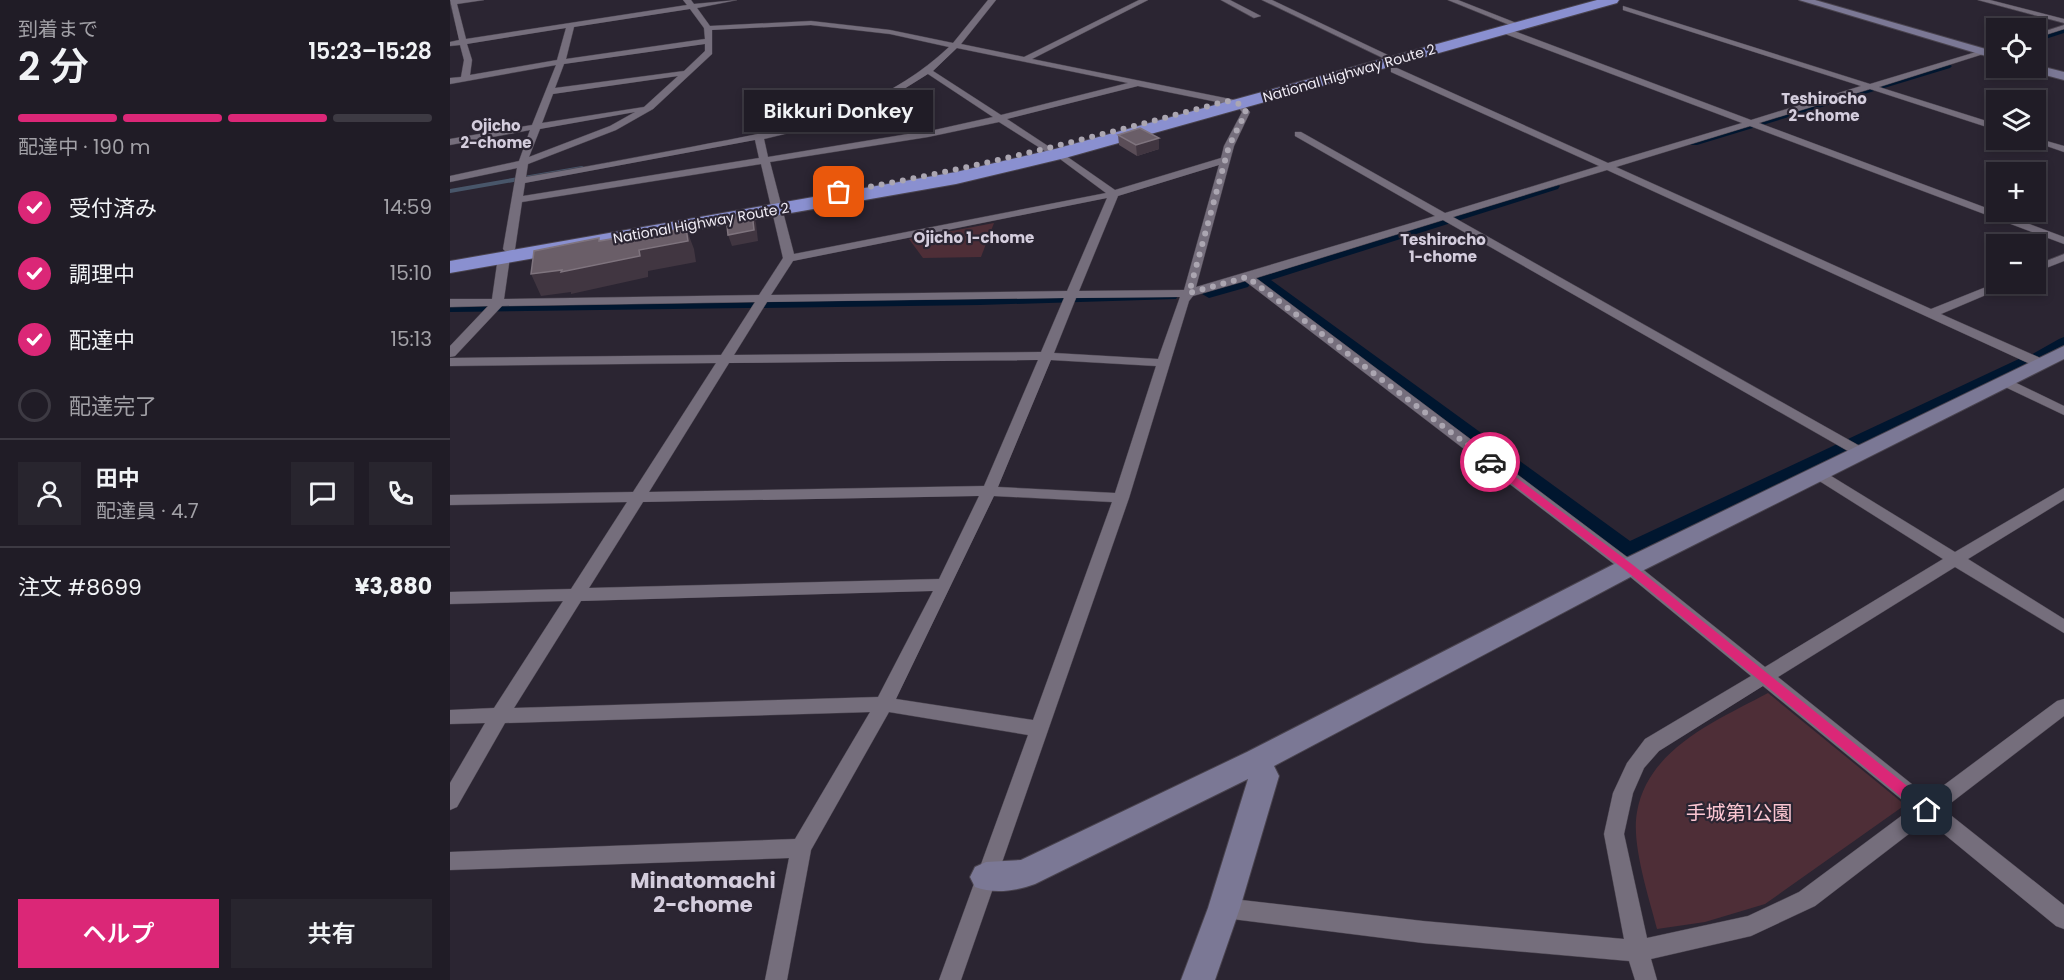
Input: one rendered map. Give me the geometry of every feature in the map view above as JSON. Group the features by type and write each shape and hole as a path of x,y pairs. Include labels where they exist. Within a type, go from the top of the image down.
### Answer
{"highway":[{"name":"National Highway Route 2","path":"1233,103 1391,64 1594,0"},
{"name":"National Highway Route 2","path":"450,267 507,253 776,206 945,180 1512,26 1619,4"},
{"name":"National Highway Route 2","path":"450,259 507,253"}],"street":[{"path":"465,79 468,60 452,2 480,0"},
{"path":"450,44 690,3 733,0"},
{"path":"450,179 523,163 573,160 759,138 816,126 883,99 928,72 957,45 982,16 992,0"},
{"path":"1026,59 1144,0"},
{"path":"1225,0 1257,16"},
{"path":"1266,0 1391,64 1604,166 1934,313 2053,358"},
{"path":"1452,0 1748,123 2064,241"},
{"path":"1804,0 1986,53"},
{"path":"1982,0 2064,21"},
{"path":"520,181 573,160 613,128 650,107 684,73 707,56 708,34 690,3"},
{"path":"1619,4 1986,124"},
{"path":"450,81 708,34 811,23 890,32 1026,59 1233,103 1246,112 1229,146 1186,297 1162,363 1121,498 950,980"},
{"path":"450,353 492,308 507,253 523,163 561,62 571,25"},
{"path":"2046,33 2064,27"},
{"path":"450,313 492,308 1186,297 1604,166 1986,51"},
{"path":"2046,71 2064,76"},
{"path":"928,72 998,119 1054,152 1114,194"},
{"path":"548,92 684,73"},
{"path":"516,200 928,134 998,119 1138,82"},
{"path":"883,99 928,134"},
{"path":"450,142 650,107"},
{"path":"1298,134 1860,452"},
{"path":"759,138 789,258"},
{"path":"2046,144 2064,149"},
{"path":"450,801 499,716 757,304 789,258 1114,194 1225,160"},
{"path":"776,980 801,848 884,704 989,491 1114,194"},
{"path":"2046,265 2064,257"},
{"path":"1247,277 1629,567 2064,919"},
{"path":"1934,313 1986,291"},
{"path":"450,303 492,308"},
{"path":"450,362 1046,357 1162,363"},
{"path":"986,877 1024,874 1257,760 1629,567 2053,358"},
{"path":"2006,382 2064,411"},
{"path":"1818,474 2064,627"},
{"path":"450,500 989,491 1121,498"},
{"path":"1646,980 1614,834 1623,793 1637,763 1652,745 2064,493"},
{"path":"450,598 944,585"},
{"path":"450,717 884,704 1039,729"},
{"path":"1224,908 1423,932 1638,951 1751,926 1807,898 2064,706"},
{"path":"1198,980 1224,908 1264,776 1257,760"},
{"path":"450,861 801,848"}],"green space":[{"path":"994,223 981,257 923,258 909,239"},
{"name":"手城第1公園","path":"1768,693 1905,805 1765,904 1705,922 1657,929 1636,839 1637,812 1644,790 1655,770 1670,753 1707,726"}],"building":[{"path":"1140,128 1159,138 1136,145 1118,135"},
{"path":"752,212 754,230 728,235 726,216"},
{"path":"686,228 688,241 639,250 640,256 561,272 562,270 531,274 534,251 599,238 599,241 640,234 639,237"}],"waterway":[{"path":"2046,36 2064,30"},
{"path":"1878,87 1947,66"},
{"path":"1755,124 1873,89"},
{"path":"1693,143 1748,127"},
{"path":"450,191 582,168"},
{"path":"1450,218 1554,186"},
{"path":"1443,221 1260,279 1629,550 2028,360"},
{"path":"1209,294 1243,284"},
{"path":"450,308 980,301 1171,296"},
{"path":"2037,356 2064,342"}],"way so far":[{"path":"839,192 958,171 1048,150 1227,101 1240,104 1246,112 1229,146 1189,293 1247,277 1490,462"}],"place":[{"name":"Bikkuri Donkey","path":"839,192"}],"district":[{"name":"Teshirocho 2-chome","path":"1824,106"},
{"name":"Ojicho 2-chome","path":"496,134"},
{"name":"Ojicho 1-chome","path":"974,237"},
{"name":"Teshirocho 1-chome","path":"1443,248"},
{"name":"Minatomachi 2-chome","path":"703,892"}],"route":[{"path":"1490,462 1629,567 1927,810"}]}
